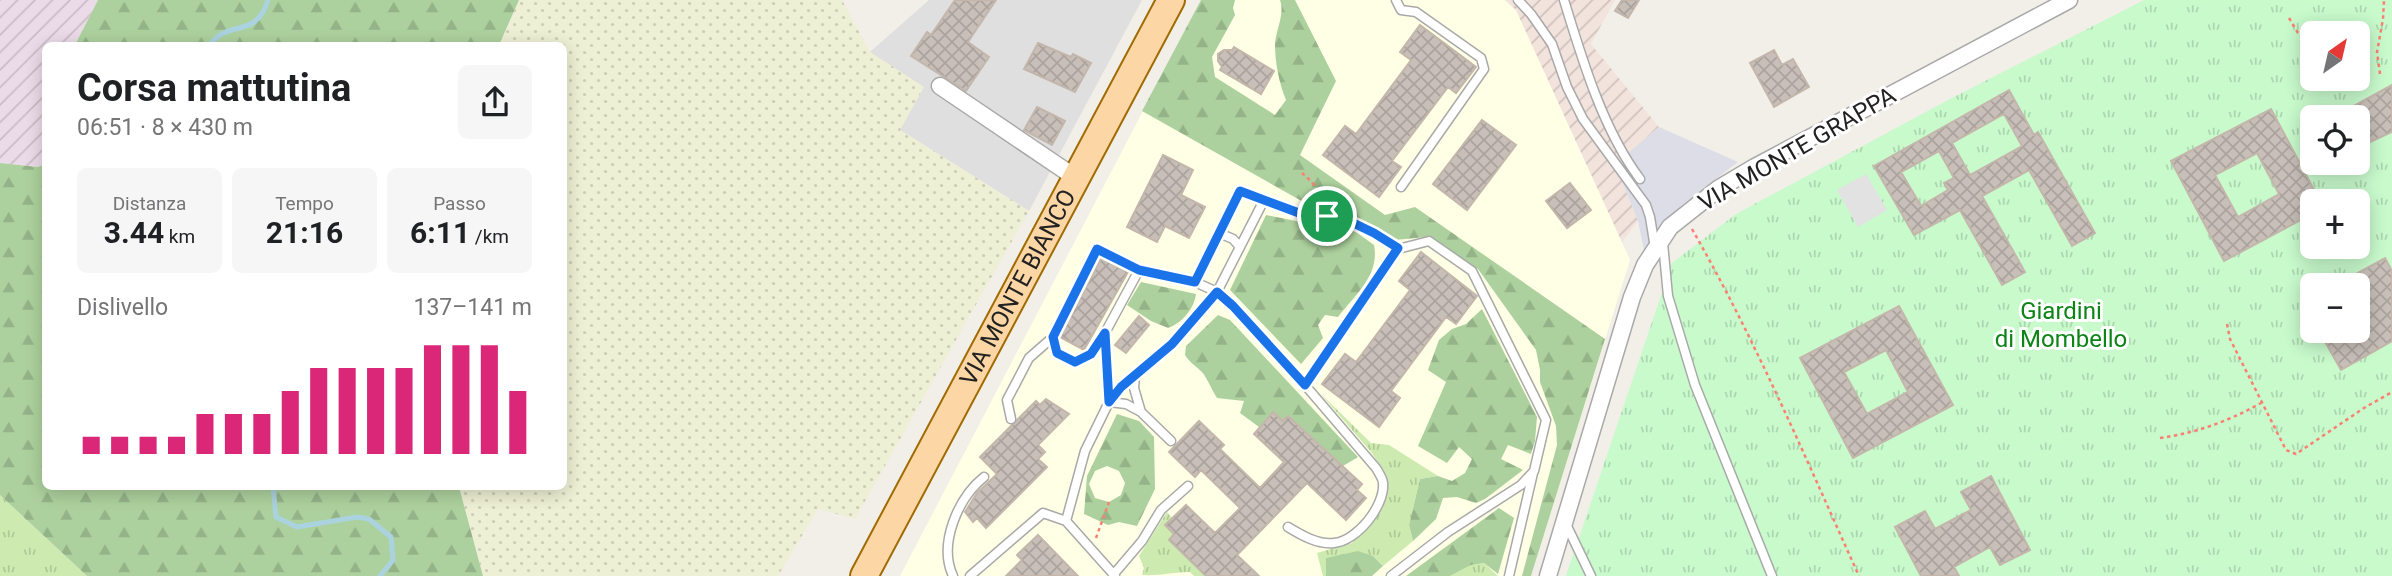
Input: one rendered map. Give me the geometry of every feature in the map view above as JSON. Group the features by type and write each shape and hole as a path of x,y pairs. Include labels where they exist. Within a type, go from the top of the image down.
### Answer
{"main road":[{"name":"VIA MONTE BIANCO","path":"864,576 1171,0"}],"street":[{"name":"VIA MONTE GRAPPA","path":"1548,576 1632,297 1645,265 1659,242 1684,215 1718,189 1755,167 2069,0"},
{"path":"940,86 1076,178"}],"lane":[{"path":"1396,0 1401,10 1416,12 1481,58 1484,69 1401,187"},
{"path":"1518,0 1552,44 1567,87 1583,119 1646,205 1659,242 1668,296 1695,384 1772,576"},
{"path":"1564,0 1600,105 1623,156 1640,179"},
{"path":"1195,282 1240,191 1299,213 1343,218 1398,248"},
{"path":"1066,521 1085,451 1109,402 1172,344 1217,292 1264,200"},
{"path":"1219,233 1233,239 1240,247"},
{"path":"1305,385 1398,248 1429,241 1472,271 1546,420 1509,576"},
{"path":"1011,418 1007,400 1029,358 1053,337 1097,249 1139,270 1195,282 1217,292 1233,306 1377,468 1383,482 1379,507 1361,530 1335,543 1306,538 1288,527"},
{"path":"1053,337 1057,353 1075,362 1091,354 1139,270"},
{"path":"1105,333 1109,402"},
{"path":"1135,376 1134,388 1141,412"},
{"path":"1109,402 1126,404 1141,412 1171,442"},
{"path":"1391,576 1448,532 1521,485 1534,471"},
{"path":"953,576 948,567 947,545 956,514 975,485 984,477"},
{"path":"970,576 1043,513 1066,521 1114,575 1142,541 1161,510 1188,486"},
{"path":"1564,520 1591,576"}],"path":[{"path":"2380,74 2377,51 2384,0"},
{"path":"2288,18 2300,35"},
{"path":"1302,173 1312,181 1321,195 1327,216"},
{"path":"1684,215 1715,270 1782,405 1859,576"},
{"path":"2227,324 2230,339 2286,450 2296,454 2392,392"},
{"path":"2160,438 2189,434 2238,416 2261,403"},
{"path":"1091,550 1109,502"}],"shaded area":[{"path":"0,0 98,0 77,42 42,42 42,165 0,163"},
{"path":"519,0 842,0 870,52 924,87 900,130 1029,211 855,519 818,509 778,576 483,576 460,490 567,490 567,42 500,42"},
{"path":"929,0 1142,0 1029,211 900,130 870,52"},
{"path":"1201,0 1505,0 1516,10 1630,260 1531,576 900,576"},
{"path":"1505,0 1615,0 1591,44 1659,127 1615,164 1638,221 1622,242 1516,10"},
{"path":"1659,127 1738,162 1682,205 1658,230 1644,250 1638,221 1615,164"},
{"path":"1866,174 1887,210 1858,227 1837,190"}],"green space":[{"path":"98,0 519,0 500,42 77,42"},
{"path":"1201,0 1235,0 1235,15 1212,57 1215,77 1275,115 1286,100 1275,51 1280,22 1280,0 1295,0 1336,81 1300,155 1385,215 1415,207 1605,339 1531,576 1522,576 1557,445 1556,426 1540,382 1536,350 1478,269 1426,237 1395,240 1346,211 1307,204 1142,111"},
{"name":"Giardini di Mombello","path":"2144,0 2392,0 2392,576 1566,576 1672,263 1736,214 1948,100"},
{"path":"0,163 42,165 42,490 460,490 483,576 87,576 0,495"},
{"path":"1266,215 1333,224 1356,232 1374,245 1373,266 1365,284 1338,317 1325,315 1318,325 1323,338 1301,364 1230,290"},
{"path":"1141,282 1196,294 1193,305 1182,319 1168,328 1151,321 1127,305"},
{"path":"1482,309 1537,417 1535,441 1531,454 1508,445 1501,459 1523,470 1476,503 1457,497 1443,498 1436,519 1413,541 1409,525 1420,479 1438,476 1452,481 1465,473 1472,459 1459,447 1447,463 1418,446 1446,382 1428,370 1439,340 1452,329 1466,324"},
{"path":"1218,315 1230,320 1358,457 1343,466 1289,416 1283,421 1273,412 1259,427 1240,413 1244,401 1217,398 1204,374 1185,355 1186,346"},
{"path":"1320,393 1371,443 1389,445 1438,476 1420,479 1409,525 1413,541 1383,566 1373,556 1326,558 1326,576 1323,576 1317,553 1352,543 1383,508 1387,486 1384,471 1371,452"},
{"path":"1117,414 1139,421 1154,437 1155,489 1137,526 1119,522 1108,525 1084,514 1087,476","holes":["1107,466 1119,471 1125,483 1121,495 1109,502 1095,498 1089,484 1095,471"]},
{"path":"0,495 87,576 0,576"},
{"path":"1499,508 1514,518 1498,574 1484,563 1471,565 1450,576 1406,576"},
{"path":"1167,512 1172,518 1165,526 1174,534 1169,540 1206,576 1194,576 1190,572 1142,575 1144,568 1139,556"},
{"path":"1358,551 1373,556 1383,566 1372,576 1326,576 1326,558"},
{"path":"1484,563 1498,576 1450,576 1471,565"}],"building":[{"path":"955,0 996,0 968,42 989,57 966,91 911,56 927,32 931,35"},
{"path":"1622,0 1639,0 1628,18 1615,11"},
{"path":"1420,25 1476,67 1456,93 1448,87 1392,161 1401,167 1379,197 1323,155 1345,126 1356,134 1411,60 1400,52"},
{"path":"1038,43 1091,63 1075,92 1024,69"},
{"path":"1234,47 1274,71 1261,94 1220,70 1222,67 1218,54"},
{"path":"1774,50 1782,65 1793,59 1809,87 1774,107 1750,63"},
{"path":"2392,85 2392,132 2370,142 2370,105 2356,105"},
{"path":"2009,90 2034,135 2038,132 2095,233 2072,246 2029,170 1982,196 2025,272 2002,285 1960,210 1914,235 1874,166","holes":["2004,114 2022,146 1970,175 1952,143","1939,151 1954,178 1944,183 1948,190 1921,206 1901,172"]},
{"path":"1037,107 1065,121 1052,145 1024,130"},
{"path":"2271,109 2300,163 2300,175 2306,175 2314,189 2300,189 2300,220 2224,261 2171,161","holes":["2257,153 2279,194 2238,217 2215,175"]},
{"path":"1482,120 1516,145 1467,210 1433,184"},
{"path":"1163,155 1193,170 1181,195 1205,207 1189,238 1165,226 1157,242 1127,227"},
{"path":"1570,183 1591,210 1567,228 1546,201"},
{"path":"1421,252 1477,296 1456,324 1446,317 1391,391 1400,398 1379,427 1322,384 1345,354 1356,362 1410,290 1399,281"},
{"path":"1101,258 1128,272 1084,350 1060,337"},
{"path":"2385,258 2392,271 2392,341 2341,370 2326,343 2370,343 2370,273 2358,273"},
{"path":"1899,306 1953,405 1853,458 1800,358","holes":["1886,350 1908,392 1867,414 1844,372"]},
{"path":"1139,316 1149,325 1126,353 1115,345"},
{"path":"1046,399 1069,414 1038,445 1045,452 1038,459 1047,467 986,528 977,518 973,522 965,512 977,493 997,474 980,457 1036,401 1040,405"},
{"path":"1273,412 1283,421 1288,416 1362,484 1357,490 1366,498 1346,520 1307,483 1237,555 1259,576 1206,576 1169,540 1174,534 1165,525 1186,505 1215,533 1240,508 1201,470 1195,477 1169,452 1199,421 1224,445 1220,449 1260,488 1284,462 1254,434"},
{"path":"1991,476 2030,550 2000,565 1990,547 1954,567 1959,576 1921,576 1895,527 1925,511 1935,529 1971,510 1961,492"},
{"path":"1038,535 1078,576 1006,576 1022,560 1017,555"}],"waterway":[{"path":"212,42 225,33 256,20 268,0"},
{"path":"273,490 276,517 297,527 357,517 369,519 391,537 393,560 380,576"}],"route":[{"path":"1240,191 1299,213 1327,216 1343,218 1398,248 1305,385 1217,292 1172,344 1121,387 1109,402 1105,333 1091,354 1075,362 1057,353 1053,337 1097,249 1139,270 1195,282 1240,191"}]}
